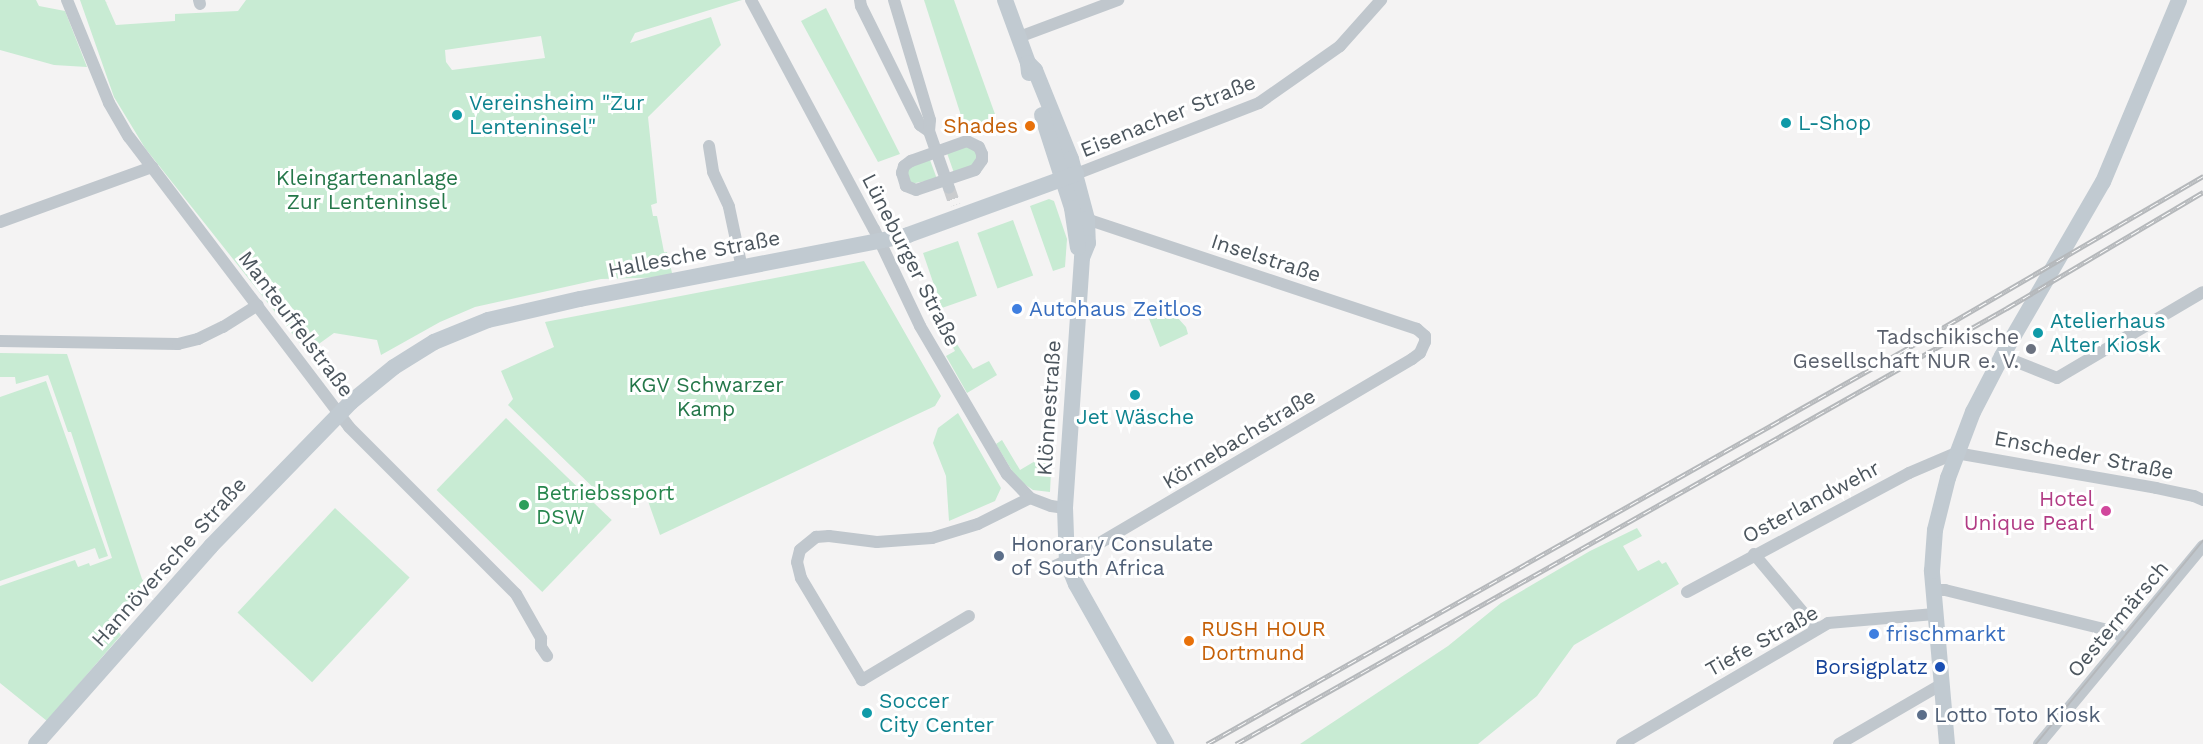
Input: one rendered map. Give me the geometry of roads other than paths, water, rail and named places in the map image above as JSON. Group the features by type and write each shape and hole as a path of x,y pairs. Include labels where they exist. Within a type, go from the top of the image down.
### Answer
{"main road":[{"name":"Klönnestraße","path":"1005,0 1028,63 1035,70 1070,176 1087,219 1088,243 1082,258"},
{"path":"1947,743 1933,590 1935,530 1956,453 2002,356 2103,182 2179,0"},
{"name":"Hallesche Straße","path":"340,414 368,387 411,356 434,342 488,320 580,298 908,235 957,211 1070,176"},
{"name":"Klönnestraße","path":"1070,176 1082,258 1065,508 1064,535 1067,562 1082,594 1166,744"},
{"name":"Hannöversche Straße","path":"36,744 211,546 340,414"}],"street":[{"name":"Manteuffelstraße","path":"67,0 109,103 129,137 366,447 516,594 545,641 541,647 547,656"},
{"name":"Lüneburger Straße","path":"751,0 879,242 920,326 1007,474 1030,498"},
{"path":"860,0 920,125 929,131"},
{"path":"894,0 930,120 929,131 948,183"},
{"path":"1019,37 1118,0"},
{"name":"Eisenacher Straße","path":"1070,176 1259,103 1340,46 1381,0"},
{"path":"967,141 979,147 982,160 975,170 948,183 916,190 910,189 902,180 904,166 967,141"},
{"path":"709,146 713,172 729,207 742,268"},
{"path":"0,222 152,167"},
{"name":"Inselstraße","path":"1087,219 1417,329 1425,336 1425,342"},
{"path":"2002,356 2057,378 2203,292"},
{"path":"0,341 178,344 198,339 223,327 258,305"},
{"name":"Körnebachstraße","path":"1044,571 1067,562 1412,359 1420,353 1425,342"},
{"name":"Enscheder Straße","path":"1956,453 2166,490 2203,500"},
{"name":"Osterlandwehr","path":"1687,592 1754,554 1909,473 1956,453"},
{"path":"969,616 862,680 801,578 797,562 800,549 816,537 829,536 877,542 932,538 978,524 1030,498 1065,508"},
{"name":"Oestermärsch","path":"2039,744 2203,546"},
{"path":"1754,554 1817,629"},
{"path":"1933,590 1945,590 2116,633 2126,640"},
{"name":"Tiefe Straße","path":"1622,744 1828,623 1935,614"},
{"path":"1839,744 1942,684"}],"tunnel":[{"path":"949,188 955,205"}],"tram line":[{"path":"2036,744 2203,541"}],"railway":[{"path":"1207,744 1901,352 2203,176"},
{"path":"1236,744 2007,308 2203,192"}],"place":[{"name":"Vereinsheim \"Zur Lenteninsel\"","path":"457,115"},
{"name":"L-Shop","path":"1786,123"},
{"name":"Shades","path":"1030,126"},
{"name":"Autohaus Zeitlos","path":"1017,309"},
{"name":"Atelierhaus Alter Kiosk","path":"2038,333"},
{"name":"Tadschikische Gesellschaft NUR e. V.","path":"2031,349"},
{"name":"Jet Wäsche","path":"1135,395"},
{"name":"Betriebssport DSW","path":"524,505"},
{"name":"Hotel Unique Pearl","path":"2106,511"},
{"name":"Honorary Consulate of South Africa","path":"999,556"},
{"name":"frischmarkt","path":"1874,634"},
{"name":"RUSH HOUR Dortmund","path":"1189,641"},
{"name":"Borsigplatz","path":"1940,667"},
{"name":"Soccer City Center","path":"867,713"},
{"name":"Lotto Toto Kiosk","path":"1922,715"}],"park label":[{"name":"Kleingartenanlage Zur Lenteninsel","path":"367,190"},
{"name":"KGV Schwarzer Kamp","path":"706,397"}]}
